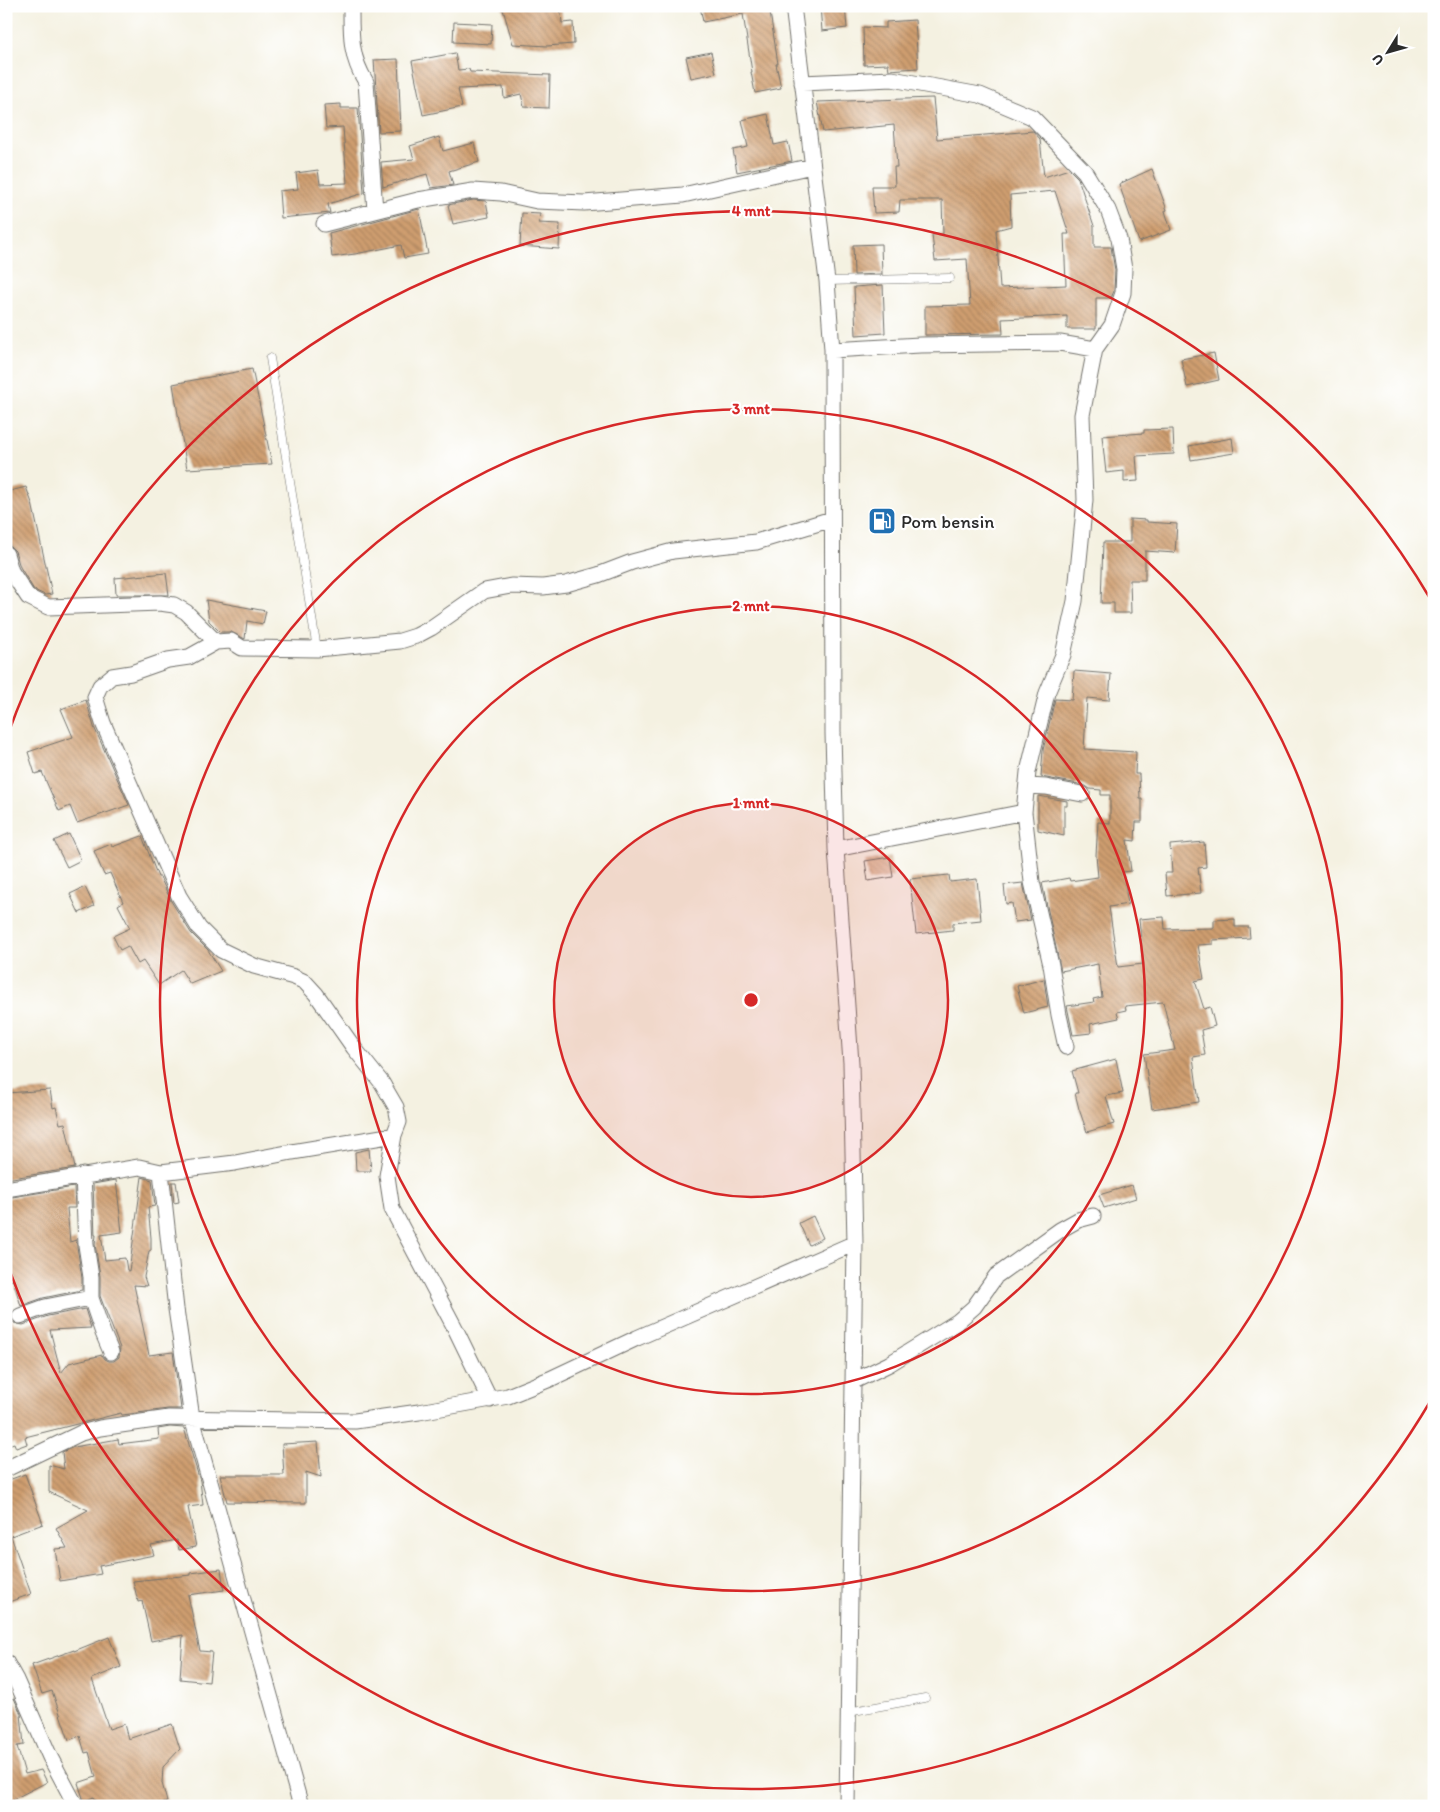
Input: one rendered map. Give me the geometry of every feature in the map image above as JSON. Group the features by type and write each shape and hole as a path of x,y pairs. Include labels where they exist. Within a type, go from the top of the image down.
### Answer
{"street":[{"path":"351,6 351,42 360,74 366,82 375,211"},
{"path":"792,6 827,281 832,350 833,733 836,849 852,1063 854,1243 854,1381 847,1806"},
{"path":"802,83 892,79 980,95 1032,117 1085,172 1108,210 1119,239 1124,268 1123,293 1112,324 1095,349 1082,415 1085,500 1075,602 1063,655 1048,693 1028,772 1024,812 1032,882 1051,965 1066,1047"},
{"path":"324,224 418,200 473,191 501,193 537,201 584,203 683,194 812,166"},
{"path":"832,350 920,345 1060,343 1095,349"},
{"path":"490,1400 455,1328 392,1209 388,1176 394,1135 399,1122 396,1107 382,1082 305,982 254,966 221,950 199,928 179,896 103,723 95,697 100,686 112,676 131,673 168,660 189,657 216,642 231,641 242,648 317,649 400,641 416,636 431,628 484,591 511,586 543,587 566,584 598,575 632,562 673,551 756,542 832,519"},
{"path":"6,554 11,571 28,597 48,607 160,603 174,605 186,612 216,642"},
{"path":"1027,786 1046,787 1082,794"},
{"path":"836,849 1024,812"},
{"path":"6,1189 139,1167 161,1172 235,1163 394,1135"},
{"path":"161,1172 176,1309 192,1418 302,1806"},
{"path":"83,1176 86,1245 91,1277 91,1298 111,1352"},
{"path":"854,1381 889,1364 957,1322 974,1307 984,1290 996,1276 1060,1230 1078,1220 1092,1216"},
{"path":"6,1469 81,1433 100,1428 169,1418 355,1421 508,1396 854,1243"},
{"path":"20,1316 45,1306 91,1298"},
{"path":"6,1662 16,1680 50,1757 76,1806"}],"lane":[{"path":"827,281 950,278"},
{"path":"270,358 317,649"},
{"path":"848,1712 925,1698"}],"building":[{"path":"502,6 560,6 562,23 573,22 574,44 547,46 513,44"},
{"path":"700,6 769,6 781,88 755,93 743,14 703,22"},
{"path":"820,6 845,6 847,28 822,31"},
{"path":"915,20 918,68 889,70 888,64 864,65 863,27 886,28 886,22"},
{"path":"454,22 492,24 491,44 453,42"},
{"path":"711,52 716,73 691,78 686,57"},
{"path":"455,53 458,70 469,69 470,72 550,75 549,108 524,107 521,94 504,98 503,87 458,89 462,107 423,115 412,61"},
{"path":"398,59 401,131 379,132 374,60"},
{"path":"933,98 937,139 1033,131 1040,139 1044,177 1069,169 1078,178 1094,226 1094,247 1111,247 1115,270 1114,291 1111,298 1096,298 1096,329 1067,329 1067,316 1002,319 1003,334 925,335 925,306 970,305 967,259 935,261 932,235 943,234 942,200 900,200 899,212 874,213 872,186 895,186 894,167 897,167 894,125 823,132 817,102","holes":["1055,191 1069,234 1064,234 1066,285 1000,288 996,230 1011,226 1010,195"]},
{"path":"341,104 341,108 358,108 364,193 328,204 330,213 281,218 279,191 298,189 296,173 318,170 320,184 347,183 343,127 326,128 324,105"},
{"path":"768,114 774,145 788,142 792,161 737,172 733,150 748,147 742,120"},
{"path":"439,137 443,151 474,143 479,162 449,171 453,185 431,188 427,174 383,187 381,162 414,159 410,146"},
{"path":"1152,169 1167,210 1165,211 1171,230 1139,242 1119,184"},
{"path":"473,200 486,201 489,217 453,224 448,205"},
{"path":"419,209 428,254 404,258 401,245 332,257 329,233"},
{"path":"522,213 540,214 539,223 560,224 559,249 520,246"},
{"path":"881,244 882,274 854,275 853,245"},
{"path":"883,285 885,333 856,335 854,287"},
{"path":"1214,353 1219,380 1187,387 1181,359"},
{"path":"252,369 272,464 187,469 173,384"},
{"path":"1173,429 1174,454 1136,456 1138,481 1124,482 1124,471 1106,473 1102,436 1144,433 1144,430"},
{"path":"1232,438 1234,453 1191,460 1189,446"},
{"path":"26,487 32,503 52,594 45,595 34,590 20,567 15,551 8,541 6,492"},
{"path":"1130,519 1177,524 1175,553 1145,551 1145,580 1130,580 1131,613 1114,613 1114,603 1101,603 1103,542 1130,542"},
{"path":"166,573 169,595 116,595 115,578"},
{"path":"206,600 266,611 263,624 247,621 245,639 231,632 220,632 209,621"},
{"path":"1074,671 1111,674 1109,700 1087,698 1084,749 1136,752 1135,774 1139,774 1142,822 1136,822 1135,841 1127,840 1131,871 1123,872 1128,904 1109,907 1118,967 1143,964 1139,919 1164,917 1165,929 1214,928 1214,920 1235,919 1235,927 1249,927 1250,938 1213,940 1213,944 1198,945 1204,979 1195,981 1204,1009 1210,1007 1215,1026 1201,1030 1205,1055 1193,1057 1199,1102 1152,1109 1144,1054 1175,1050 1163,1002 1125,1006 1126,1010 1117,1012 1119,1018 1090,1024 1091,1033 1073,1035 1067,1006 1094,1002 1093,999 1102,997 1098,964 1061,971 1042,883 1069,878 1070,881 1098,877 1096,855 1098,822 1110,823 1110,795 1101,795 1101,790 1090,789 1084,785 1041,777 1043,750 1055,699 1072,700"},
{"path":"86,700 94,727 129,805 77,823 70,806 59,811 42,772 35,774 28,752 73,737 61,709"},
{"path":"1038,796 1067,801 1067,806 1064,806 1064,836 1038,830"},
{"path":"69,834 81,860 67,867 54,841"},
{"path":"142,836 158,877 160,877 171,901 191,933 208,950 221,971 190,984 181,970 159,985 143,961 138,964 128,946 120,950 113,936 130,928 118,905 123,902 110,873 104,875 94,851 111,844 112,847"},
{"path":"1204,842 1206,867 1198,868 1201,893 1167,896 1165,873 1172,873 1170,845"},
{"path":"890,857 893,877 868,881 865,861"},
{"path":"949,875 950,882 977,879 981,920 953,923 953,930 916,934 910,879"},
{"path":"1023,883 1031,920 1015,922 1012,903 1006,904 1004,885"},
{"path":"85,887 94,906 79,913 70,894"},
{"path":"1044,979 1048,1007 1024,1013 1017,986"},
{"path":"1116,1059 1123,1093 1106,1096 1114,1124 1087,1132 1075,1093 1078,1093 1072,1071"},
{"path":"50,1090 53,1108 56,1107 60,1124 65,1123 75,1168 6,1179 6,1093"},
{"path":"369,1149 371,1171 356,1171 355,1152"},
{"path":"142,1177 152,1180 155,1206 148,1207 151,1250 149,1251 144,1277 147,1286 134,1285 149,1355 173,1352 181,1409 122,1415 121,1413 25,1437 27,1444 16,1448 14,1443 6,1446 6,1319 11,1319 14,1323 23,1325 48,1316 85,1309 91,1328 50,1330 61,1373 69,1363 102,1355 109,1361 114,1361 119,1357 120,1348 100,1296 100,1276 95,1244 93,1184 116,1180 122,1232 101,1235 105,1260 125,1258 127,1270 129,1271"},
{"path":"172,1182 176,1182 179,1202 174,1203"},
{"path":"1132,1185 1136,1198 1104,1208 1099,1195"},
{"path":"74,1187 75,1208 67,1208 70,1242 76,1240 82,1290 43,1298 21,1306 13,1280 6,1281 6,1198"},
{"path":"813,1216 823,1238 809,1245 799,1223"},
{"path":"170,1427 184,1428 200,1481 203,1505 188,1507 196,1547 179,1550 177,1540 151,1545 154,1555 99,1566 101,1574 60,1581 55,1549 67,1548 56,1528 88,1510 49,1492 49,1465 64,1469 62,1452 74,1447 118,1439 119,1444 159,1439 158,1429"},
{"path":"318,1442 321,1477 306,1472 306,1503 227,1502 220,1475 284,1475 282,1444"},
{"path":"25,1474 43,1524 11,1536 31,1594 6,1603 6,1481"},
{"path":"221,1569 224,1590 188,1595 200,1651 212,1652 209,1682 180,1679 183,1635 151,1641 142,1601 138,1602 133,1581 191,1575 191,1573"},
{"path":"109,1637 121,1667 92,1679 109,1729 124,1724 128,1739 172,1724 180,1749 163,1767 162,1783 167,1802 155,1806 99,1806 94,1797 84,1801 78,1783 96,1777 89,1752 85,1753 80,1736 69,1740 52,1691 42,1694 32,1665"},
{"path":"14,1698 21,1714 24,1745 17,1746 25,1774 41,1770 47,1782 6,1803 6,1701"}],"place":[{"name":"Pom bensin","path":"882,521"}]}
